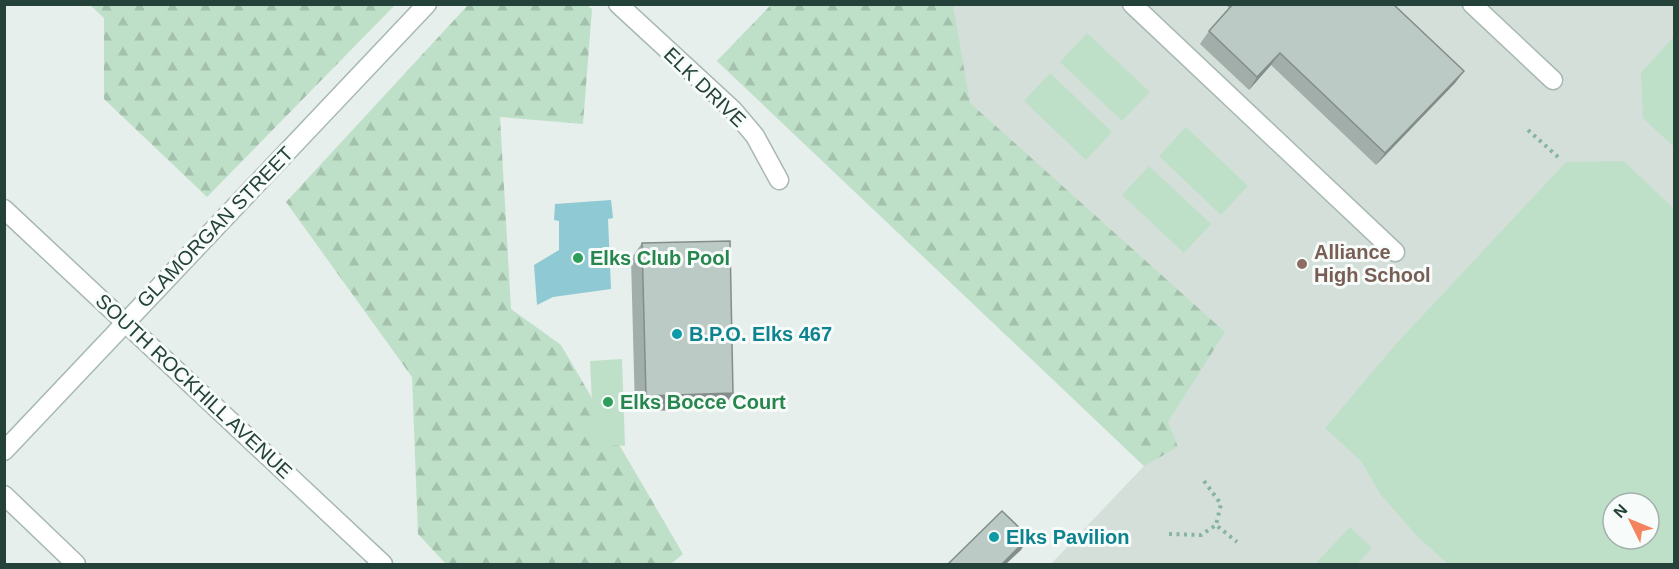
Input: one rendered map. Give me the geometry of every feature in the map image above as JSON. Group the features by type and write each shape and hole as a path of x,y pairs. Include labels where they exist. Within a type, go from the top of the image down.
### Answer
{"street":[{"name":"GLAMORGAN STREET","path":"4,451 427,4"},
{"name":"ELK DRIVE","path":"618,4 733,110 755,136 779,180"},
{"path":"1132,4 1395,252"},
{"path":"1472,4 1553,80"},
{"name":"SOUTH ROCKHILL AVENUE","path":"4,209 383,564"},
{"path":"4,495 76,564"}],"path":[{"path":"1528,130 1558,157"},
{"path":"1169,534 1201,535 1216,525 1221,504 1204,481"},
{"path":"1216,525 1237,542"}],"shaded area":[{"name":"Alliance High School","path":"771,5 1674,5 1674,564 1051,564 1144,466 717,61"}],"green space":[{"path":"90,5 395,5 207,197 104,99 104,18"},
{"path":"468,5 587,5 592,9 583,124 500,117 511,309 561,345 683,554 671,564 446,564 418,534 412,377 286,202"},
{"path":"771,5 953,5 970,103 1225,332 1168,422 1178,447 1144,466 717,61"},
{"path":"1087,33 1150,92 1122,121 1060,62"},
{"path":"1674,36 1674,147 1643,118 1641,73"},
{"path":"1050,73 1112,132 1086,160 1024,101"},
{"path":"1186,127 1248,186 1221,215 1159,156"},
{"path":"1624,161 1674,209 1674,564 1448,564 1417,536 1381,495 1361,461 1325,428 1396,344 1566,162"},
{"path":"1149,166 1211,224 1184,253 1122,195"},
{"name":"Elks Bocce Court","path":"622,359 625,446 594,443 590,361"},
{"path":"1350,527 1372,548 1357,564 1315,564"}],"water":[{"name":"Elks Club Pool","path":"611,200 613,218 608,219 611,289 553,297 537,305 534,265 559,250 559,221 554,220 555,204"}],"building":[{"path":"1233,4 1393,4 1464,71 1385,153 1280,53 1257,77 1209,31"},
{"name":"B.P.O. Elks 467","path":"730,241 733,393 646,396 642,243"},
{"name":"Elks Pavilion","path":"1002,511 1029,537 1002,564 948,564"}],"place":[{"name":"Elks Club Pool","path":"578,258"},
{"name":"Alliance High School","path":"1302,264"},
{"name":"B.P.O. Elks 467","path":"677,334"},
{"name":"Elks Bocce Court","path":"608,402"},
{"name":"Elks Pavilion","path":"994,537"}]}
